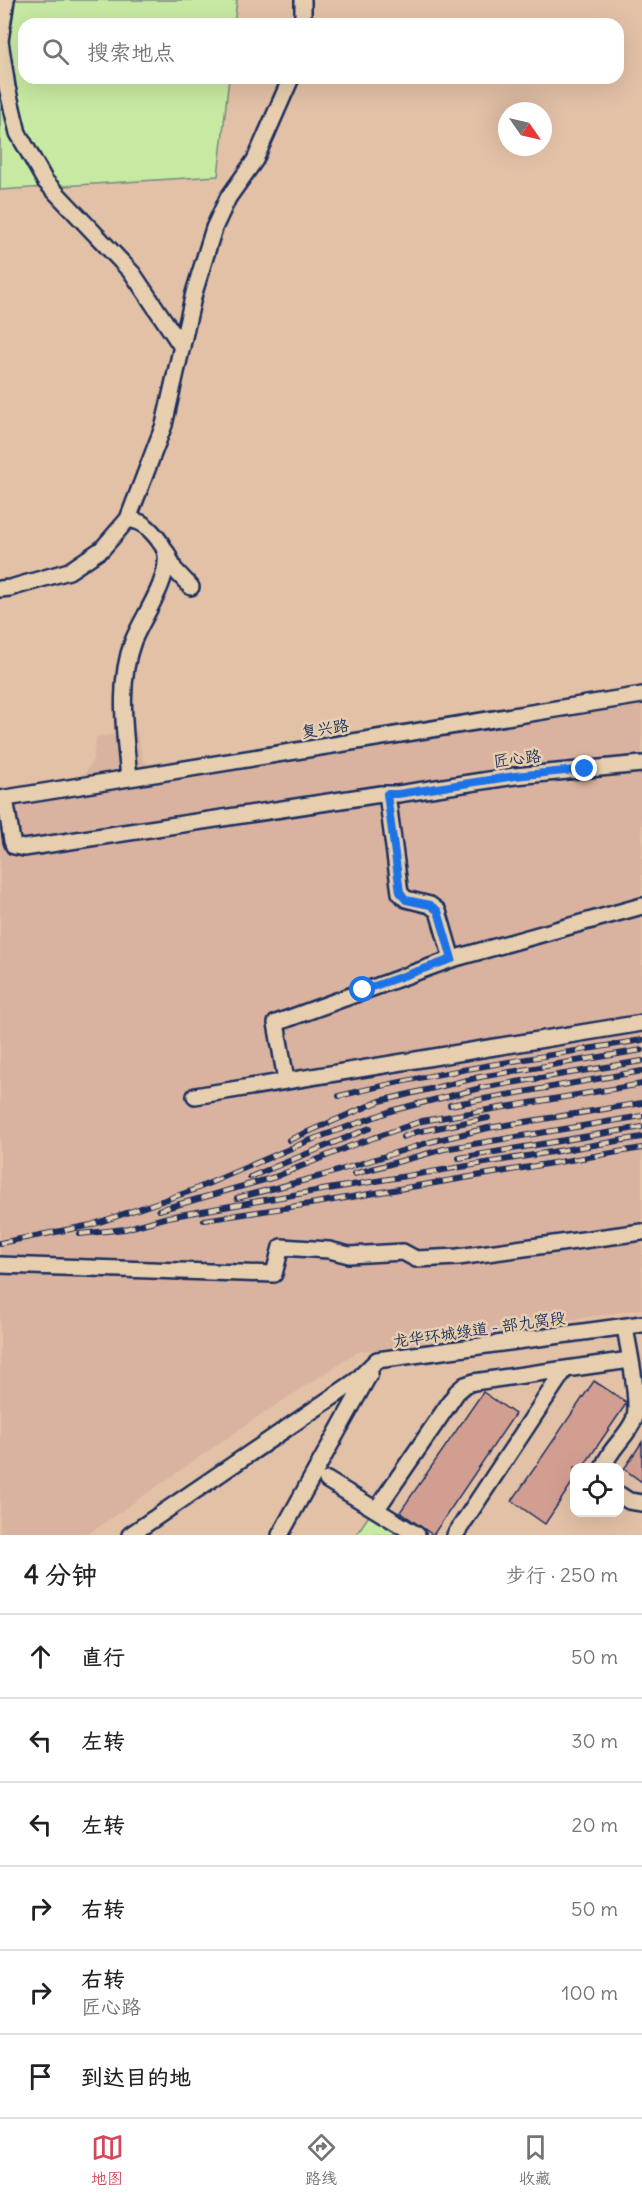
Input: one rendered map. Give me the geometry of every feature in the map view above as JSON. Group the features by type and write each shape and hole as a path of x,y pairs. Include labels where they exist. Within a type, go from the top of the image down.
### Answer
{"street":[{"path":"6,0 0,41 7,87 18,133 45,181 133,274 183,347"},
{"path":"303,0 303,18"},
{"path":"0,589 69,571 102,549 128,519 164,425 194,293 214,228 228,198 255,160 288,84"},
{"path":"128,519 142,524 155,536 167,553 174,569 191,587"},
{"path":"129,778 123,693 126,669 133,641 164,574 167,553"},
{"name":"复兴路","path":"6,798 642,696"},
{"name":"匠心路","path":"6,798 12,841 14,846 24,848 515,776 642,764"},
{"path":"393,794 400,892 406,900 430,905 438,911 452,959"},
{"path":"286,1080 276,1023 452,959 642,906"},
{"path":"195,1096 642,1023"},
{"path":"0,1265 274,1274 281,1247 329,1250 349,1255 403,1252 416,1259 458,1257 642,1232"},
{"name":"龙华环城绿道 - 部九窝段","path":"280,1535 377,1360 642,1324"},
{"path":"604,1463 607,1456 630,1427 636,1413 625,1327"},
{"path":"130,1535 356,1381 377,1360"},
{"path":"376,1510 457,1392 465,1385 630,1360"},
{"path":"455,1535 565,1369"},
{"path":"327,1480 417,1535"},
{"path":"624,1498 642,1503"}],"shaded area":[{"path":"642,688 642,1309 358,1352 250,1422 87,1535 0,1535 0,790 74,779 86,772 93,759 96,737 137,731 143,761 152,766 311,743"}],"green space":[{"path":"0,0 237,0 235,18 18,18 18,84 228,84 218,176 0,190"},
{"path":"370,1514 396,1531 393,1535 356,1535"}],"building":[{"path":"594,1381 626,1402 586,1463 570,1463 570,1486 545,1524 512,1501"},
{"path":"483,1392 515,1414 433,1535 400,1512"},
{"path":"642,1442 642,1482 624,1469"}],"railway":[{"path":"339,1096 452,1072 642,1040"},
{"path":"289,1140 380,1101 480,1077 642,1050"},
{"path":"0,1243 91,1225 191,1191 308,1141 394,1110 481,1088 642,1061"},
{"path":"450,1105 642,1071"},
{"path":"159,1210 275,1177 353,1145 422,1121 642,1084"},
{"path":"237,1198 321,1176 430,1142 488,1128 642,1103"},
{"path":"354,1174 444,1149 642,1116"},
{"path":"403,1137 416,1132 488,1118"},
{"path":"459,1158 642,1127"},
{"path":"250,1177 370,1128"},
{"path":"80,1234 125,1229 168,1217 642,1137"},
{"path":"204,1220 642,1148"}],"route":[{"path":"363,990 452,959 438,911 430,905 406,900 400,892 387,794 393,795 515,776 585,769"}]}
